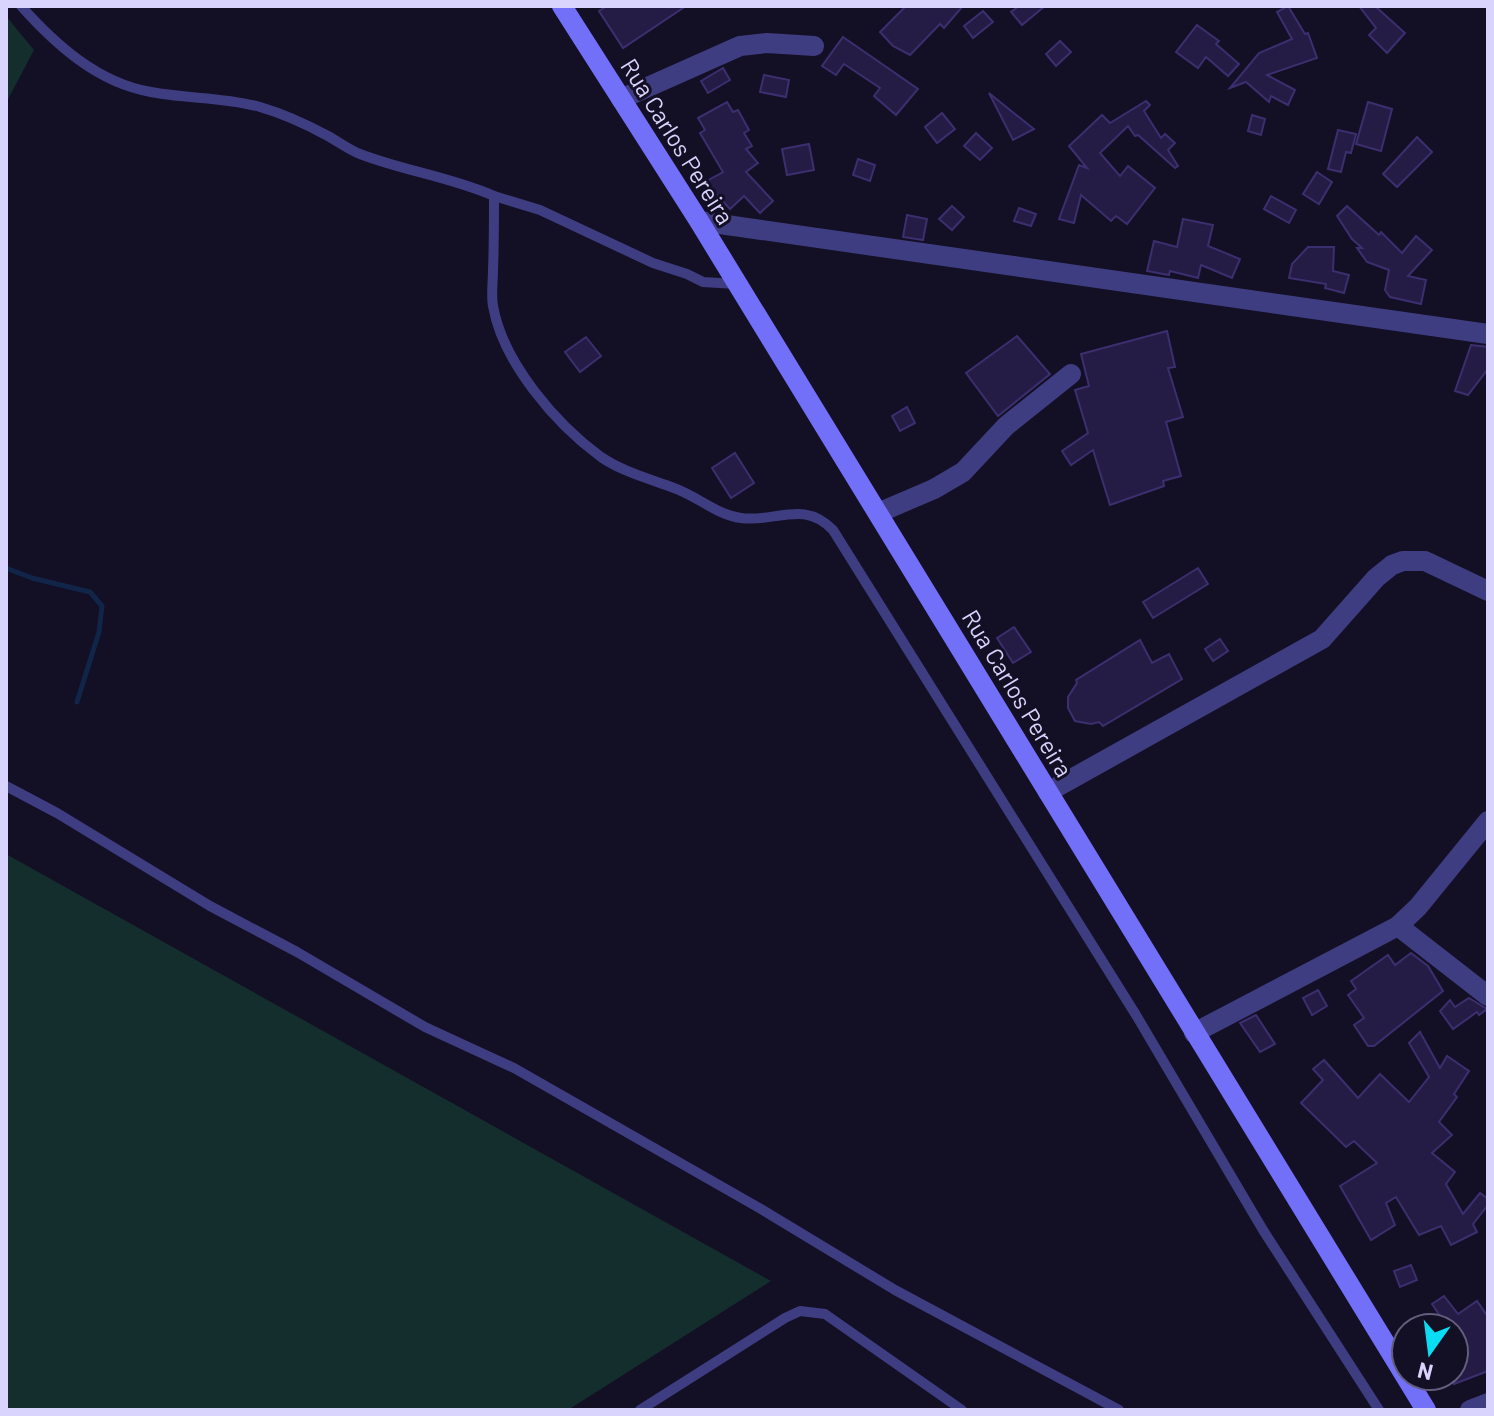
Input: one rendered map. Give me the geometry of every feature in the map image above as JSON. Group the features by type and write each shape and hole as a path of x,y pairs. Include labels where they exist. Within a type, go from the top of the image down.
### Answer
{"main road":[{"name":"Rua Carlos Pereira","path":"562,6 699,221 1426,1410"}],"street":[{"path":"621,99 740,46 767,43 814,46"},
{"path":"699,221 1488,334"},
{"path":"878,513 934,489 963,472 1006,426 1071,374"},
{"path":"1048,792 1322,639 1376,578 1392,565 1403,561 1425,561 1488,591"},
{"path":"1194,1033 1398,926 1418,907 1488,821"},
{"path":"1398,926 1488,996"},
{"path":"1470,1410 1488,1403"}],"lane":[{"path":"21,6 48,36 91,69 121,83 149,92 231,101 268,109 329,136 357,153 540,210 653,263 703,282 736,284"},
{"path":"494,196 492,304 500,334 539,397 602,458 631,472 740,518 810,514 822,519 833,530 1136,1015 1263,1230 1379,1410"},
{"path":"6,786 425,1027 514,1068 761,1209 895,1290 1119,1410"},
{"path":"640,1410 785,1318 800,1311 810,1311 825,1314 859,1335 962,1410"}],"green space":[{"path":"6,16 34,50 6,103"},
{"path":"6,854 771,1281 568,1410 6,1410"}],"building":[{"path":"607,6 686,6 623,48 599,11"},
{"path":"906,6 963,6 944,28 940,24 910,55 893,46 880,32"},
{"path":"1019,6 1045,6 1022,25 1011,12"},
{"path":"1288,6 1305,34 1308,33 1317,58 1267,75 1295,90 1288,105 1271,96 1269,102 1246,82 1230,88 1259,53 1292,39 1277,12"},
{"path":"1359,6 1375,6 1405,33 1387,53 1369,35 1376,28"},
{"path":"983,11 993,22 973,38 964,26"},
{"path":"1197,25 1219,41 1216,44 1239,64 1228,76 1206,57 1198,68 1176,52"},
{"path":"843,37 918,89 896,115 874,96 880,88 844,64 836,75 822,66"},
{"path":"1060,41 1071,52 1056,66 1046,54"},
{"path":"723,68 730,80 708,93 701,81"},
{"path":"764,75 789,80 786,97 760,92"},
{"path":"989,93 1015,114 1034,129 1013,140"},
{"path":"1146,101 1150,105 1144,111 1161,138 1165,134 1175,143 1168,150 1178,166 1175,168 1138,135 1135,136 1128,126 1100,153 1120,176 1128,166 1155,188 1127,224 1116,216 1111,221 1081,195 1074,223 1059,219 1079,165 1087,168 1069,146 1102,115 1110,123"},
{"path":"727,102 733,112 738,110 749,130 744,133 752,146 746,149 758,163 746,172 773,201 760,213 744,196 730,209 705,182 723,172 700,133 705,130 698,118"},
{"path":"1368,102 1392,109 1381,151 1356,144"},
{"path":"942,113 955,129 937,143 925,127"},
{"path":"1252,115 1265,119 1261,135 1248,131"},
{"path":"1338,130 1356,134 1351,153 1346,152 1341,172 1328,169"},
{"path":"976,133 992,148 980,160 964,146"},
{"path":"1417,137 1432,152 1397,187 1383,174"},
{"path":"809,144 814,170 787,175 782,149"},
{"path":"858,159 875,165 870,181 853,175"},
{"path":"1317,172 1332,182 1319,204 1303,194"},
{"path":"1271,196 1296,210 1289,223 1264,209"},
{"path":"952,206 964,217 952,230 939,219"},
{"path":"1347,206 1402,253 1416,236 1432,250 1408,276 1426,280 1421,304 1390,297 1385,290 1389,270 1367,262 1357,248 1362,248 1337,216"},
{"path":"1019,208 1036,214 1031,226 1014,221"},
{"path":"907,215 927,219 923,240 903,237"},
{"path":"1183,219 1213,225 1208,246 1240,259 1232,278 1201,265 1198,278 1170,271 1169,275 1147,271 1154,241 1177,247"},
{"path":"1308,247 1334,247 1333,271 1349,275 1344,293 1325,288 1326,284 1289,278 1292,264"},
{"path":"1167,331 1175,367 1168,368 1183,417 1166,422 1181,476 1163,481 1164,486 1110,505 1093,450 1071,465 1062,451 1088,433 1075,390 1089,386 1081,354"},
{"path":"1017,336 1050,374 998,416 966,373"},
{"path":"586,337 601,356 580,372 565,352"},
{"path":"1471,345 1488,347 1488,369 1468,395 1455,391"},
{"path":"907,407 915,423 900,431 892,416"},
{"path":"735,453 754,483 731,498 712,468"},
{"path":"1198,568 1208,584 1153,618 1143,602"},
{"path":"1014,627 1031,652 1013,663 997,638"},
{"path":"1220,639 1228,651 1213,661 1205,649"},
{"path":"1140,640 1152,663 1169,654 1182,679 1103,726 1099,722 1075,721 1068,708 1068,697 1076,680"},
{"path":"1411,953 1428,966 1443,991 1374,1046 1368,1046 1354,1025 1364,1018 1348,995 1356,989 1351,981 1388,955 1395,965"},
{"path":"1318,990 1327,1006 1312,1015 1303,998"},
{"path":"1469,998 1487,1009 1479,1015 1477,1012 1453,1029 1440,1011 1450,1000 1455,1007"},
{"path":"1256,1015 1275,1044 1260,1052 1240,1023"},
{"path":"1420,1032 1440,1068 1447,1056 1469,1071 1454,1094 1457,1097 1439,1122 1452,1135 1432,1153 1455,1172 1446,1184 1463,1214 1480,1193 1488,1199 1488,1205 1473,1224 1477,1232 1451,1245 1441,1226 1419,1235 1396,1197 1386,1203 1395,1225 1371,1240 1340,1186 1377,1163 1354,1141 1346,1147 1301,1103 1323,1080 1313,1069 1324,1060 1358,1098 1380,1074 1409,1102 1429,1077 1409,1043"},
{"path":"1411,1265 1417,1280 1400,1287 1394,1271"},
{"path":"1444,1296 1456,1312 1437,1312 1432,1304"},
{"path":"1477,1301 1488,1317 1488,1371 1470,1378 1470,1312 1461,1312"}],"waterway":[{"path":"6,568 32,578 90,592 102,606 99,632 77,702"}]}
